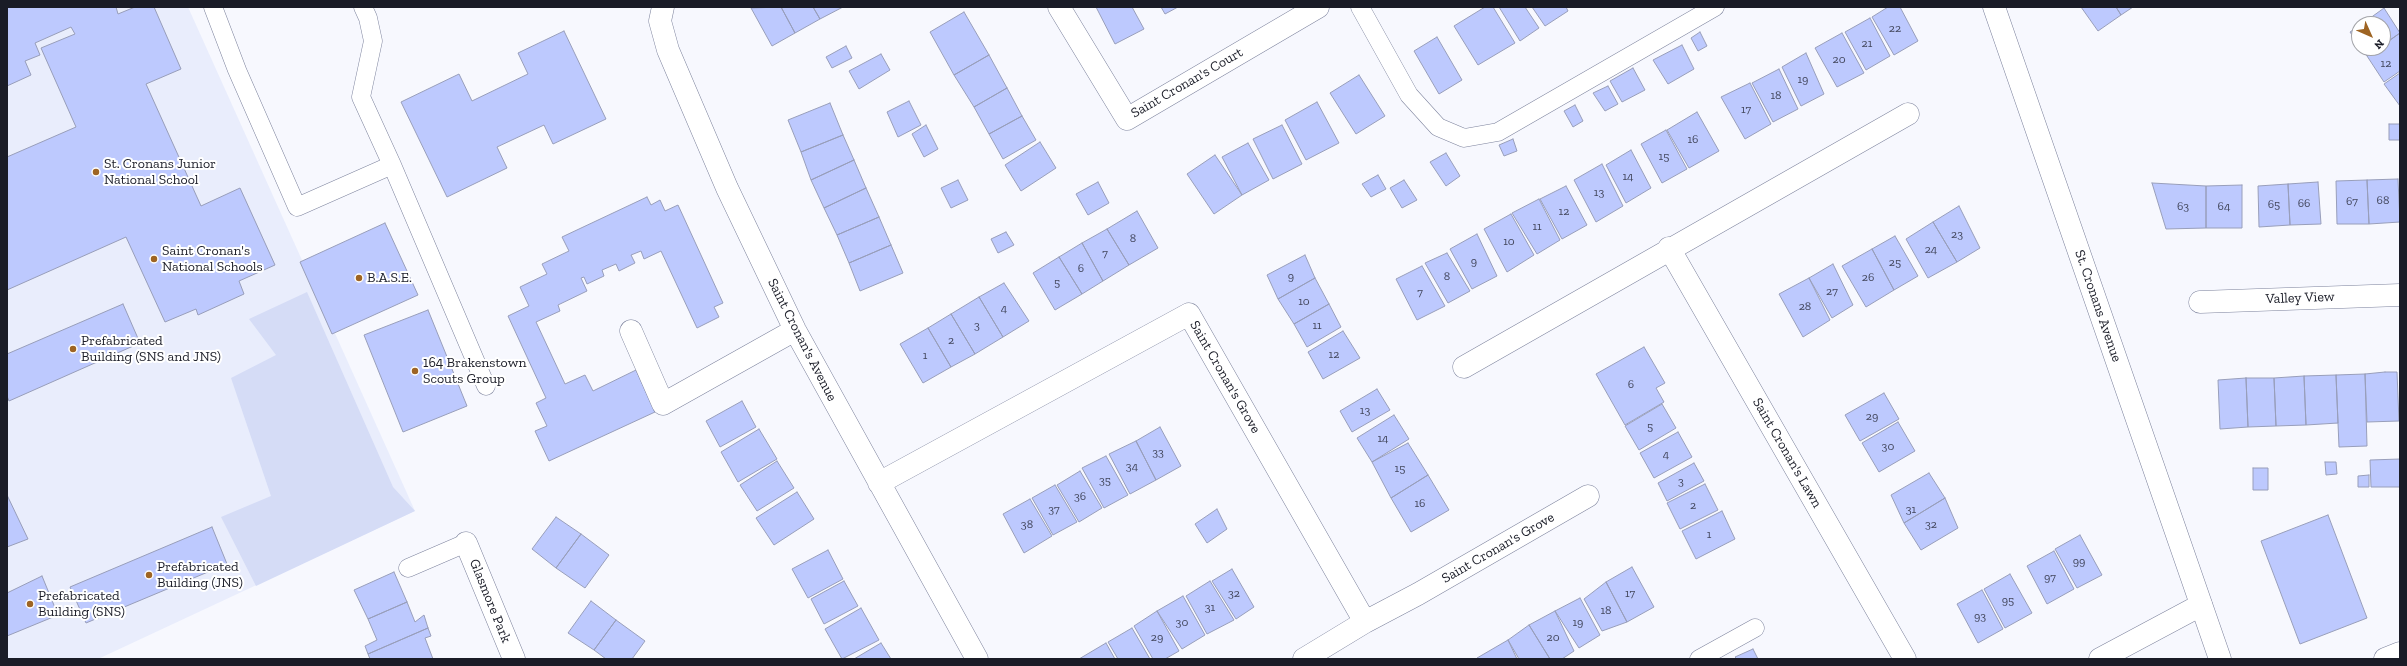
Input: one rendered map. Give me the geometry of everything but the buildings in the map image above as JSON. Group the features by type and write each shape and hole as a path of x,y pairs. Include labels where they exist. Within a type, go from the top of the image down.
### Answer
{"street":[{"name":"Saint Cronan's Avenue","path":"663,7 660,21 668,50 727,188 795,330 878,483 977,659"},
{"name":"Saint Cronan's Court","path":"1059,7 1127,119 1318,7"},
{"name":"St. Cronans Avenue","path":"1994,7 2220,659"},
{"path":"1464,367 1670,248 1908,114"},
{"name":"Saint Cronan's Lawn","path":"1670,248 1905,659"},
{"name":"Valley View","path":"2200,302 2400,295"},
{"name":"Saint Cronan's Grove","path":"878,483 1189,314 1364,622"},
{"path":"631,331 663,404 795,330"},
{"name":"Saint Cronan's Grove","path":"1304,659 1364,622 1418,594 1588,496"},
{"name":"Glasmore Park","path":"466,543 514,659"},
{"path":"2100,659 2201,605"},
{"path":"2385,659 2400,653"}],"lane":[{"path":"213,7 237,70 297,207 392,165"},
{"path":"363,7 368,18 373,41 361,97 392,165 486,386"},
{"path":"1360,7 1410,95 1438,127 1464,138 1498,132 1715,7"},
{"path":"408,568 466,543"},
{"path":"1700,659 1755,628"}],"shaded area":[{"name":"Saint Cronan's National Schools","path":"7,7 188,7 415,511 98,659 7,659"},
{"path":"307,292 393,487 415,511 256,586 221,517 271,496 231,378 276,355 249,319"}],"place":[{"name":"St. Cronans Junior National School","path":"96,172"},
{"name":"Saint Cronan's National Schools","path":"154,259"},
{"name":"B.A.S.E.","path":"359,278"},
{"name":"Prefabricated Building (SNS and JNS)","path":"73,349"},
{"name":"164 Brakenstown Scouts Group","path":"415,371"},
{"name":"Prefabricated Building (JNS)","path":"149,575"},
{"name":"Prefabricated Building (SNS)","path":"30,604"}]}
